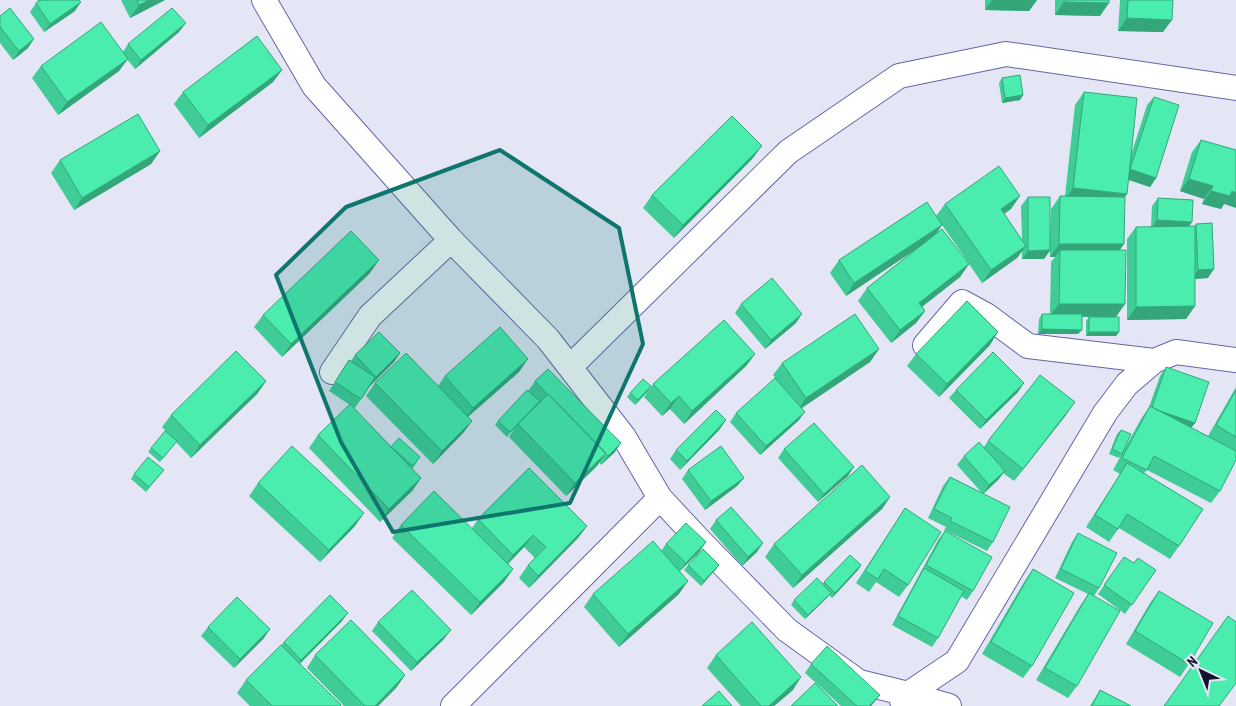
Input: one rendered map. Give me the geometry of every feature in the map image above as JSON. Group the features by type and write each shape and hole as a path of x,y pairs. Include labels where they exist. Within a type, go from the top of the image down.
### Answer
{"street":[{"path":"264,0 314,86 451,240 548,339 624,437 660,498 700,541 787,630 859,682 903,700 949,706"},
{"path":"570,368 788,152 899,76 1006,54 1236,88"},
{"path":"332,372 370,316 451,240"},
{"path":"925,345 962,302 986,315 1028,346 1154,361"},
{"path":"903,700 957,661 1105,413 1126,384 1154,361 1176,352 1236,360"},
{"path":"453,706 660,498"}],"highlighted area":[{"path":"500,150 619,228 643,344 570,503 393,532 341,442 276,275 346,207"}],"building":[{"path":"41,0 79,0 81,2 50,24 36,3"},
{"path":"137,0 149,0 139,5"},
{"path":"1064,0 1109,0 1109,3 1064,2"},
{"path":"1128,0 1173,0 1172,20 1127,18"},
{"path":"10,8 34,39 19,51 0,27 0,16"},
{"path":"172,8 186,23 141,60 128,44"},
{"path":"101,22 128,59 67,102 41,66"},
{"path":"257,36 282,70 208,125 183,92"},
{"path":"1020,75 1023,95 1005,98 1002,78"},
{"path":"1084,92 1137,98 1127,194 1073,188"},
{"path":"1154,97 1179,105 1156,178 1130,169"},
{"path":"138,114 160,151 82,198 60,160"},
{"path":"732,116 762,146 683,225 652,195"},
{"path":"1201,140 1236,150 1236,193 1232,191 1230,196 1211,191 1213,186 1189,179"},
{"path":"999,166 1020,196 1001,209 1026,246 991,270 945,204"},
{"path":"1060,196 1125,197 1124,244 1059,244"},
{"path":"1028,197 1050,197 1050,250 1028,251"},
{"path":"1158,198 1193,200 1192,222 1157,220"},
{"path":"927,202 942,225 854,283 839,260"},
{"path":"1212,223 1214,269 1198,270 1196,224"},
{"path":"1195,226 1195,306 1136,307 1136,227"},
{"path":"942,229 969,264 919,303 925,311 900,330 867,288"},
{"path":"351,231 379,260 291,344 263,315"},
{"path":"1060,250 1126,250 1125,304 1059,304"},
{"path":"772,278 802,314 771,340 741,304"},
{"path":"967,301 998,332 947,384 916,354"},
{"path":"855,314 879,349 806,398 782,363"},
{"path":"1042,314 1082,314 1082,330 1042,329"},
{"path":"1089,317 1119,317 1119,332 1089,332"},
{"path":"724,320 755,354 692,411 679,396 671,403 653,384"},
{"path":"500,327 528,359 473,408 445,376"},
{"path":"379,332 400,353 376,377 355,355"},
{"path":"236,351 266,381 200,445 171,415"},
{"path":"993,352 1024,383 986,420 956,390"},
{"path":"406,353 472,421 442,451 375,383"},
{"path":"349,360 375,377 361,399 335,382"},
{"path":"1166,367 1209,382 1195,423 1152,407"},
{"path":"548,369 621,443 608,456 535,381"},
{"path":"1040,375 1075,402 1023,469 988,441"},
{"path":"775,378 805,412 766,446 736,413"},
{"path":"643,379 651,386 638,400 630,393"},
{"path":"527,390 540,401 510,432 498,421"},
{"path":"1236,390 1236,437 1216,425"},
{"path":"548,394 606,453 575,483 518,424"},
{"path":"350,404 421,478 389,509 318,435"},
{"path":"1150,406 1236,451 1236,460 1220,491 1154,456 1147,470 1122,458"},
{"path":"716,410 726,420 687,461 676,450"},
{"path":"814,423 854,467 824,494 784,449"},
{"path":"1121,430 1131,434 1122,454 1112,449"},
{"path":"165,431 177,441 163,458 151,448"},
{"path":"399,438 420,457 413,466 391,447"},
{"path":"979,442 1005,471 989,485 964,456"},
{"path":"292,446 364,513 329,550 258,483"},
{"path":"721,446 744,478 711,501 688,470"},
{"path":"148,457 164,470 149,487 134,474"},
{"path":"1127,463 1203,509 1179,546 1127,514 1118,529 1095,515"},
{"path":"862,465 890,497 802,575 774,544"},
{"path":"529,468 587,526 538,576 528,565 546,547 533,535 513,555 478,519"},
{"path":"950,477 1010,507 993,542 950,521 952,518 934,509"},
{"path":"434,491 513,569 480,602 401,525"},
{"path":"731,507 763,543 748,557 716,520"},
{"path":"905,508 941,532 908,585 884,569 878,579 865,571"},
{"path":"686,523 706,542 686,563 666,544"},
{"path":"945,531 992,557 973,591 926,565"},
{"path":"1078,533 1117,553 1099,588 1061,569"},
{"path":"653,541 688,581 628,634 593,594"},
{"path":"703,549 719,565 704,581 688,565"},
{"path":"850,555 861,565 835,593 824,582"},
{"path":"1124,557 1134,563 1138,558 1156,570 1132,605 1104,585"},
{"path":"924,568 964,591 938,638 898,616"},
{"path":"1033,569 1074,593 1032,666 991,642"},
{"path":"817,578 831,593 808,615 794,600"},
{"path":"412,590 451,630 417,662 378,622"},
{"path":"1159,591 1213,623 1189,664 1135,631"},
{"path":"1089,593 1120,611 1077,686 1045,668"},
{"path":"330,595 348,613 301,660 284,642"},
{"path":"237,597 270,629 240,659 208,627"},
{"path":"1228,616 1236,622 1236,683 1219,706 1164,706"},
{"path":"351,620 405,675 375,706 365,706 315,655"},
{"path":"752,622 801,677 769,706 761,706 716,655"},
{"path":"281,645 340,706 272,706 246,680"},
{"path":"827,646 880,695 869,706 857,706 811,664"},
{"path":"815,683 838,706 791,706"},
{"path":"1100,690 1131,706 1092,706"},
{"path":"719,691 732,706 702,706"}]}
